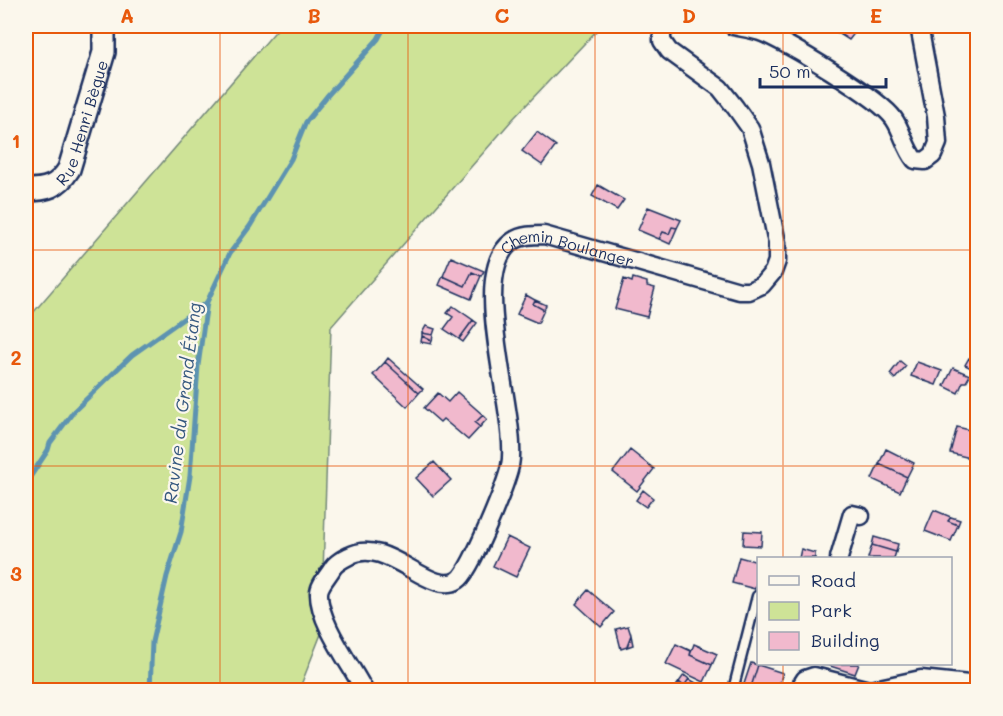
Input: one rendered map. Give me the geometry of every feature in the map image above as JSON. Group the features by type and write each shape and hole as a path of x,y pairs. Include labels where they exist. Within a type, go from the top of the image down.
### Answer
{"street":[{"name":"Rue Henri Bègue","path":"26,190 52,187 62,180 69,169 104,52 104,26"},
{"name":"Chemin Boulanger","path":"364,690 327,626 321,609 319,591 334,565 357,552 374,551 426,577 447,584 457,580 465,573 473,561 501,495 510,463 510,440 495,337 494,302 497,268 505,248 513,241 524,237 544,235 739,291 749,291 762,285 775,267 777,243 761,163 750,128 720,88 669,51 662,40 662,31 668,26"},
{"path":"733,26 760,32 782,42 816,62 878,105 893,118 915,160 925,161 933,155 938,143 936,116 919,26"},
{"path":"839,557 852,514 861,516"},
{"path":"798,690 809,670 818,676 847,686 870,690 921,679 976,687"}],"lane":[{"path":"733,690 757,596"}],"green space":[{"path":"280,26 601,26 512,120 331,327 321,634 299,690 26,690 26,321"}],"building":[{"path":"827,26 849,26 856,31 849,40"},
{"path":"537,132 556,146 542,165 522,151"},
{"path":"598,185 624,200 617,210 592,196"},
{"path":"648,207 681,220 677,228 672,227 669,234 663,232 659,239 638,230"},
{"path":"672,227 677,228 670,244 659,239 663,232 669,234"},
{"path":"451,257 484,271 481,276 472,272 465,286 443,276"},
{"path":"472,272 481,276 471,299 439,285 443,276 465,286"},
{"path":"633,278 647,282 647,286 655,288 647,317 615,309 624,279 632,282"},
{"path":"526,295 535,300 533,304 544,310 538,323 517,314"},
{"path":"535,300 546,305 544,310 533,304"},
{"path":"453,306 473,320 459,339 444,329 453,317 447,313"},
{"path":"473,320 477,323 463,342 459,339"},
{"path":"426,326 435,329 433,335 422,333"},
{"path":"422,333 433,335 432,341 422,336"},
{"path":"422,336 432,341 431,344 421,342"},
{"path":"388,358 423,389 419,393 385,362"},
{"path":"969,358 977,362 975,370 965,365"},
{"path":"900,361 906,366 895,379 890,374"},
{"path":"385,362 419,393 407,407 373,375"},
{"path":"917,362 942,371 936,385 911,376"},
{"path":"953,368 970,375 966,382 963,382 958,393 944,386"},
{"path":"457,392 483,415 475,423 480,427 468,440 443,419 440,422 424,408 438,393 448,402"},
{"path":"483,415 487,419 480,427 475,423"},
{"path":"957,427 978,432 978,460 950,453"},
{"path":"886,449 914,463 907,477 879,464"},
{"path":"630,450 654,469 637,491 613,472"},
{"path":"434,462 451,480 433,496 416,478"},
{"path":"879,464 907,477 900,492 872,479"},
{"path":"643,490 653,498 646,507 636,500"},
{"path":"934,510 951,517 948,521 958,525 951,541 925,531"},
{"path":"951,517 960,520 958,525 948,521"},
{"path":"744,531 762,532 761,546 743,545"},
{"path":"507,537 530,548 516,577 493,566"},
{"path":"874,537 898,544 896,552 872,545"},
{"path":"872,545 896,552 894,557 868,557"},
{"path":"801,549 815,553 815,557 799,557"},
{"path":"739,557 757,562 755,589 732,583"},
{"path":"588,590 614,612 601,627 576,604"},
{"path":"628,626 631,635 627,647 621,649 616,629"},
{"path":"631,635 633,645 627,647 628,643"},
{"path":"676,644 691,651 690,655 712,665 704,682 666,664"},
{"path":"694,644 717,654 712,665 690,655"},
{"path":"751,663 758,665 751,687 756,689 742,690"},
{"path":"758,665 783,673 777,690 760,690 751,687"},
{"path":"827,665 859,665 855,674"},
{"path":"684,675 689,679 684,686 679,682"},
{"path":"689,679 708,690 674,689 679,682 684,686"}],"waterway":[{"name":"Ravine du Grand Étang","path":"150,690 152,642 167,576 181,532 190,476 198,366 207,302 230,253 250,226 291,159 306,122 378,39 385,26"},
{"path":"26,483 48,450 50,443 74,411 132,355 207,302"}]}
